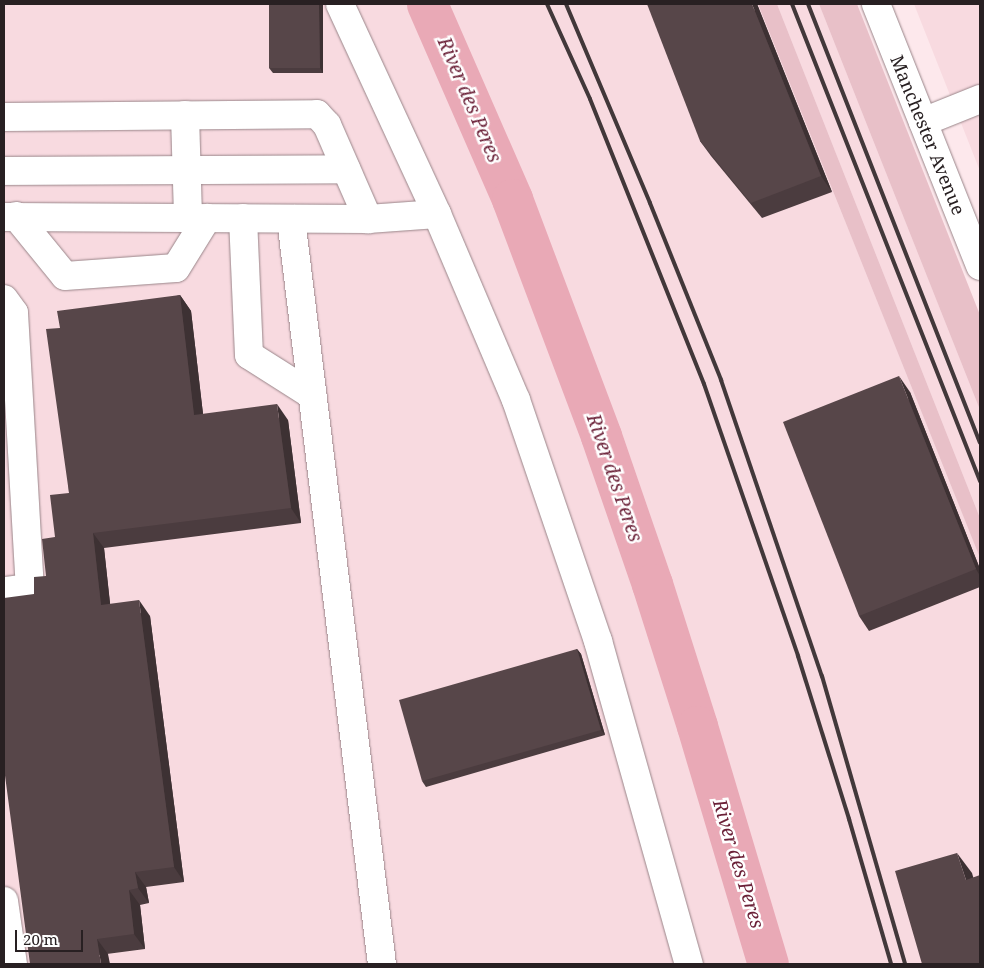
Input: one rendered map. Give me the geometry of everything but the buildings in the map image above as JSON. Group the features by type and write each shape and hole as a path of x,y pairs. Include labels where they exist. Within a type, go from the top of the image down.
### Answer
{"street":[{"path":"340,4 437,214 516,400 592,622 689,964"},
{"name":"Manchester Avenue","path":"876,4 980,266"},
{"path":"923,122 980,99"},
{"path":"4,117 316,114 327,125 368,218"},
{"path":"10,216 65,276 176,268 198,218 187,170 185,116"},
{"path":"4,171 346,169"},
{"path":"10,216 291,219 368,218 437,214"},
{"path":"243,218 249,355 312,395"},
{"path":"291,219 382,964"},
{"path":"4,299 14,313 30,588 4,591"},
{"path":"4,901 13,964"}],"shaded area":[{"path":"4,4 758,4 980,558 980,964 4,964"},
{"path":"758,4 777,4 980,518 980,558"},
{"path":"777,4 819,4 980,410 980,518"},
{"path":"819,4 857,4 980,315 980,410"},
{"path":"914,4 980,4 980,171"}],"waterway":[{"name":"River des Peres","path":"427,4 512,199 601,436 652,584 697,726 768,964"}],"railway":[{"path":"547,4 590,99 704,384 798,656 849,819 891,964"},
{"path":"566,4 650,203 721,380 822,676 905,964"},
{"path":"792,4 980,481"},
{"path":"808,4 980,442"}]}
